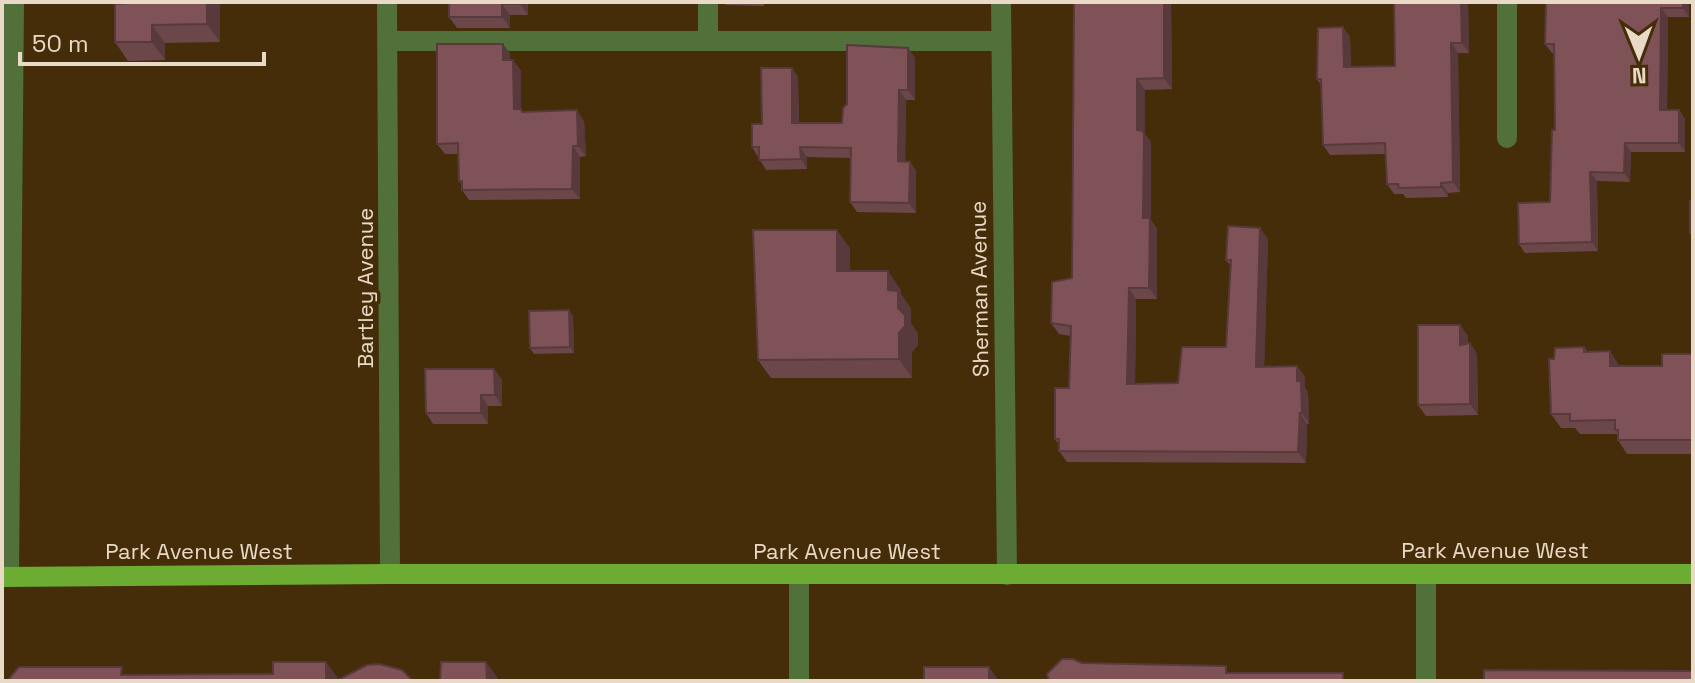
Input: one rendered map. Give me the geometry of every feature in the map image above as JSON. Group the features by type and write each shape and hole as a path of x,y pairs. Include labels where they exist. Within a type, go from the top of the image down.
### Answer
{"main road":[{"name":"Park Avenue West","path":"6,577 1693,574"}],"street":[{"path":"6,577 14,2"},
{"name":"Bartley Avenue","path":"387,2 390,574"},
{"path":"708,2 708,41"},
{"name":"Sherman Avenue","path":"1001,2 1007,575"},
{"path":"1507,2 1507,138"},
{"path":"387,41 1001,41"},
{"path":"1426,574 1426,681"},
{"path":"799,575 799,681"}],"building":[{"path":"207,2 207,24 152,25 152,42 115,42 115,4"},
{"path":"449,2 520,4 502,4 502,17 449,17"},
{"path":"1074,2 1164,2 1164,78 1137,79 1137,130 1143,131 1144,135 1143,218 1150,218 1149,288 1129,288 1127,384 1178,383 1182,347 1226,347 1231,260 1226,260 1228,226 1260,228 1256,367 1297,366 1302,413 1298,452 1059,451 1059,439 1055,439 1055,388 1069,388 1071,326 1051,323 1052,282 1072,278"},
{"path":"1394,2 1461,2 1462,43 1451,43 1453,182 1441,183 1441,187 1399,188 1398,184 1387,184 1385,143 1323,145 1321,79 1317,79 1318,28 1343,27 1344,67 1395,66"},
{"path":"1546,2 1683,2 1683,8 1661,8 1660,110 1679,110 1679,143 1625,143 1624,173 1590,172 1592,242 1519,244 1518,203 1550,202 1552,130 1555,130 1554,44 1545,44"},
{"path":"437,44 503,44 503,60 513,60 514,109 521,109 522,112 577,110 578,146 573,146 572,189 462,190 458,143 437,144"},
{"path":"847,45 908,48 908,90 899,90 898,161 910,162 909,203 850,202 851,148 800,147 801,159 759,160 759,147 752,147 752,124 762,124 761,68 792,68 792,123 842,123 843,108 847,104"},
{"path":"1690,201 1693,201 1693,233 1690,233"},
{"path":"753,230 837,230 837,271 888,271 888,290 898,291 898,308 905,315 905,326 899,333 899,359 758,360"},
{"path":"569,310 570,347 530,348 529,311"},
{"path":"1418,325 1460,325 1460,345 1470,343 1470,404 1418,405"},
{"path":"1584,347 1584,352 1610,351 1610,366 1662,366 1662,354 1693,354 1692,440 1618,440 1615,420 1570,421 1570,414 1551,414 1549,359 1554,359 1555,348"},
{"path":"425,369 494,369 495,395 481,395 481,413 426,413"},
{"path":"1062,659 1082,663 1226,666 1226,673 1343,673 1343,681 1049,681 1047,674"},
{"path":"273,662 326,662 326,681 7,681 19,667 122,667 121,675 273,674"},
{"path":"441,662 486,662 487,681 440,681"},
{"path":"379,664 402,670 413,681 336,681 367,665"},
{"path":"924,667 989,667 989,681 924,681"},
{"path":"1484,670 1693,671 1693,681 1484,681"}]}
